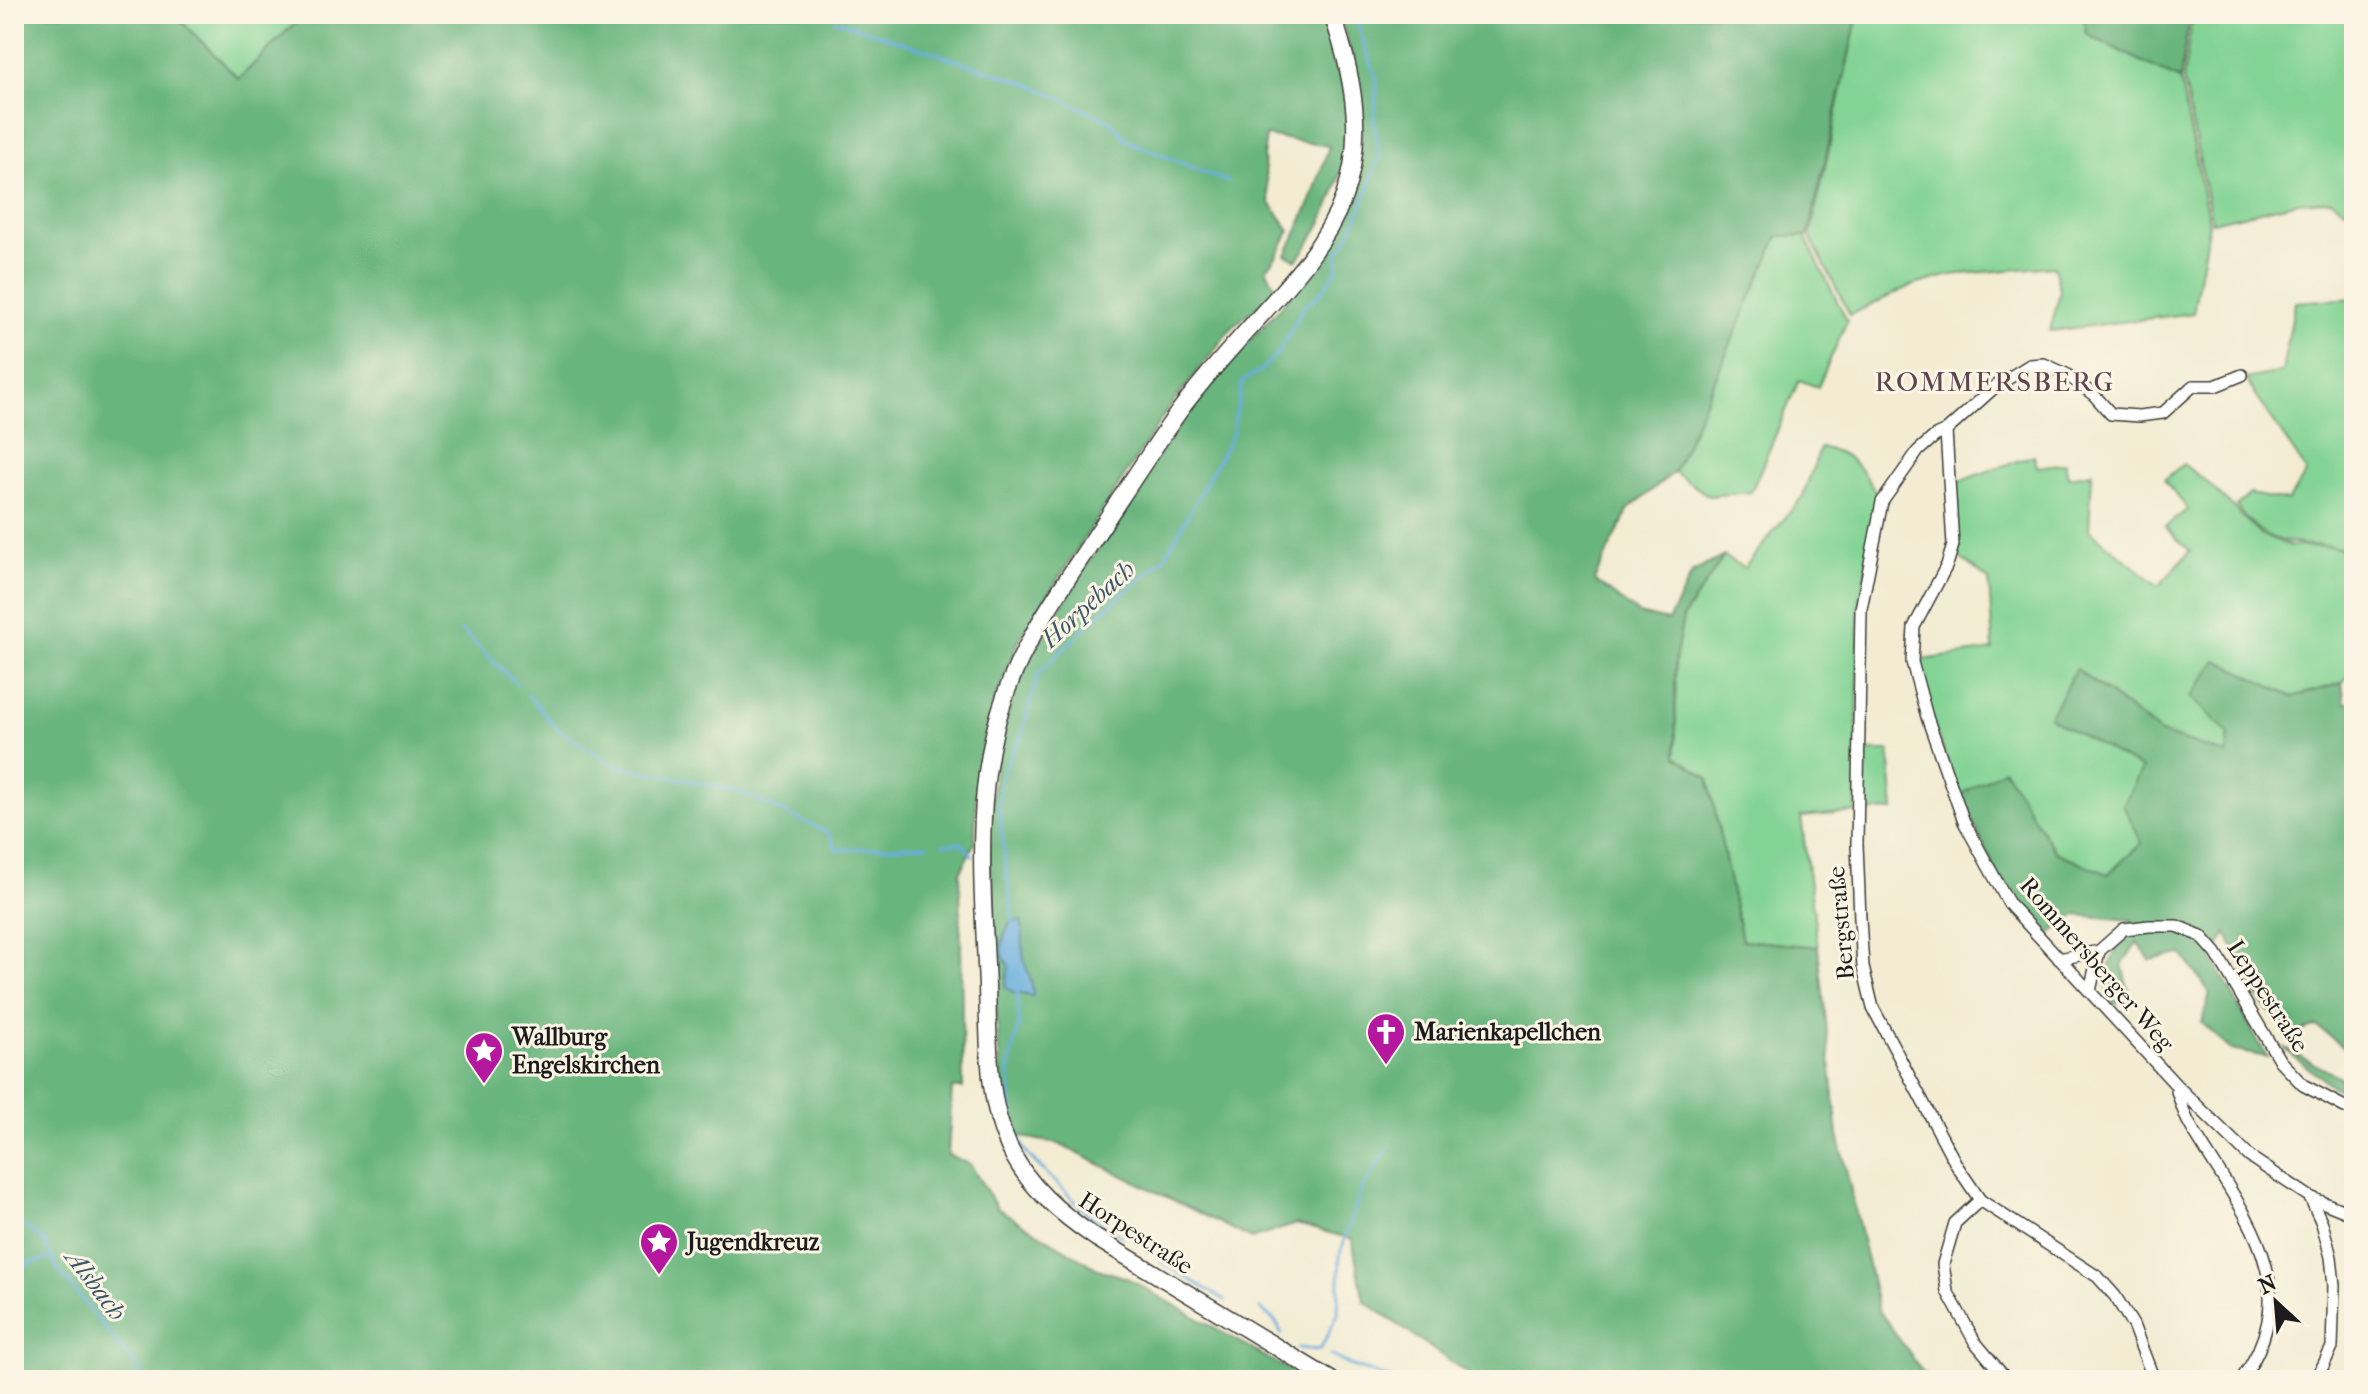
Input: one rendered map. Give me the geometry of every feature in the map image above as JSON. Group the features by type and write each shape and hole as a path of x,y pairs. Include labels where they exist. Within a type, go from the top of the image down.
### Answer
{"street":[{"name":"Horpestraße","path":"1331,1380 1134,1263 1065,1217 1025,1173 1010,1150 996,1107 990,1064 983,812 990,745 1006,692 1034,632 1163,433 1197,387 1310,261 1336,217 1353,165 1356,117 1351,78 1332,14"},
{"path":"1946,431 1996,386 2030,365 2044,364 2066,374 2094,395 2111,414 2139,416 2163,413 2193,386 2215,386 2242,375"},
{"name":"Rommersberger Weg","path":"1946,431 1953,545 1947,565 1914,627 1912,662 1927,717 1964,822 2009,904 2176,1085 2250,1157 2310,1197 2354,1215"},
{"name":"Bergstraße","path":"1946,431 1918,451 1882,502 1861,609 1857,844 1863,967 1873,1008 1955,1163 1980,1200 2098,1277 2107,1286 2133,1325 2154,1380"},
{"name":"Leppestraße","path":"2059,959 2099,951 2124,929 2136,927 2177,926 2201,936 2216,953 2280,1061 2303,1085 2354,1112"},
{"path":"2090,991 2099,951"},
{"path":"2176,1085 2189,1123 2239,1199 2258,1239 2269,1284 2271,1312 2266,1335 2256,1359 2241,1380"},
{"path":"2310,1197 2322,1223 2334,1285 2332,1347 2321,1370"},
{"path":"1980,1200 1972,1204 1955,1223 1943,1264 1947,1291 1975,1342 2007,1380"}],"green space":[{"path":"14,14 169,14 185,25 239,79 304,14 1322,14 1342,75 1348,117 1344,160 1322,222 1297,260 1286,255 1311,201 1329,146 1266,136 1263,157 1270,203 1290,230 1266,269 1277,290 1233,326 1168,409 1020,638 995,699 983,741 976,784 975,842 960,872 963,1088 952,1088 948,1155 970,1164 997,1208 1098,1269 1127,1278 1306,1380 14,1380"},
{"path":"179,14 304,14 239,79 185,25"},
{"path":"1339,14 1858,14 1808,236 1778,236 1674,472 1629,509 1594,580 1639,614 1668,621 1693,572 1724,556 1683,617 1675,660 1676,756 1708,778 1742,940 1818,947 1838,1134 1878,1309 1928,1380 1477,1380 1364,1301 1352,1239 1296,1224 1252,1239 1059,1144 1012,1135 1000,1073 987,840 1002,733 1026,664 1139,484 1210,383 1305,277 1329,243 1346,209 1356,174 1361,138 1360,100"},
{"path":"1858,14 2083,14 2086,34 2180,80 2209,223 2193,313 2050,331 2060,292 2054,266 1950,275 1911,286 1850,315 1810,237"},
{"path":"2083,14 2190,14 2180,80 2086,34"},
{"path":"2193,14 2354,14 2354,215 2331,200 2299,202 2212,222 2183,79"},
{"path":"1778,236 1805,236 1847,321 1818,387 1799,380 1751,492 1709,496 1674,472"},
{"path":"2354,298 2354,551 2273,538 2256,528 2236,506 2250,494 2288,501 2307,472 2245,379 2282,372 2295,302"},
{"path":"1820,448 1849,458 1879,498 1859,608 1856,812 1801,817 1818,947 1742,940 1708,778 1676,756 1675,660 1683,618 1724,556 1744,568 1803,496"},
{"path":"2034,455 2037,467 2065,463 2068,477 2092,473 2089,530 2159,586 2190,551 2165,527 2188,509 2164,480 2183,464 2208,483 2260,534 2290,546 2333,547 2354,554 2354,670 2342,683 2292,697 2217,660 2191,697 2229,733 2228,755 2161,733 2077,669 2050,717 2142,769 2142,843 2108,875 2055,852 2004,770 1960,795 1930,716 1914,661 1993,650 1989,580 1954,553 1954,483"},
{"path":"2217,660 2292,697 2342,683 2345,703 2354,703 2354,1056 2317,1026 2292,1034 2259,1001 2226,933 2212,958 2267,1057 2231,1050 2202,1023 2210,993 2182,954 2150,960 2137,942 2122,965 2130,996 2113,1005 2104,979 2119,941 2132,920 2076,915 2043,939 2010,902 1960,795 2004,769 2055,852 2108,874 2142,843 2123,805 2142,769 2049,717 2076,669 2161,733 2227,755 2229,733 2191,697"},
{"path":"1861,751 1889,751 1894,810 1861,812"},
{"path":"2282,1047 2345,1080 2354,1079 2354,1094 2333,1087"}],"water":[{"path":"1021,920 1024,959 1033,996 1014,993 1005,987 1009,966 1003,955 1003,940 1010,923"}],"waterway":[{"name":"Horpebach","path":"1013,924 999,810 1000,786 1003,771 1021,737 1038,674 1094,619 1164,559 1232,435 1242,382 1260,371 1278,353 1305,305 1323,291 1338,268 1339,250 1345,244 1360,211 1380,156 1374,123 1377,81 1354,14"},
{"path":"835,20 1032,85 1110,121 1128,141 1228,182"},
{"path":"461,630 517,684"},
{"path":"528,695 558,730 614,765 738,791 829,833 837,850 927,845"},
{"path":"943,844 961,843 973,856"},
{"name":"Horpebach","path":"1017,992 1019,1022 1009,1068 1014,1131 1028,1155 1089,1215 1121,1236"},
{"path":"1298,1348 1320,1350 1338,1314 1340,1254 1362,1189 1390,1146"},
{"name":"Alsbach","path":"14,1216 16,1221 43,1239 58,1270 147,1380"},
{"path":"14,1271 52,1258"},
{"name":"Horpebach","path":"1160,1262 1225,1300"},
{"name":"Horpebach","path":"1260,1308 1275,1321 1282,1334"},
{"name":"Horpebach","path":"1331,1355 1347,1364 1394,1380"}],"place":[{"name":"Marienkapellchen","path":"1386,1066"},
{"name":"Wallburg Engelskirchen","path":"484,1085"},
{"name":"Jugendkreuz","path":"659,1276"}],"district":[{"name":"ROMMERSBERG","path":"1995,381"}]}
